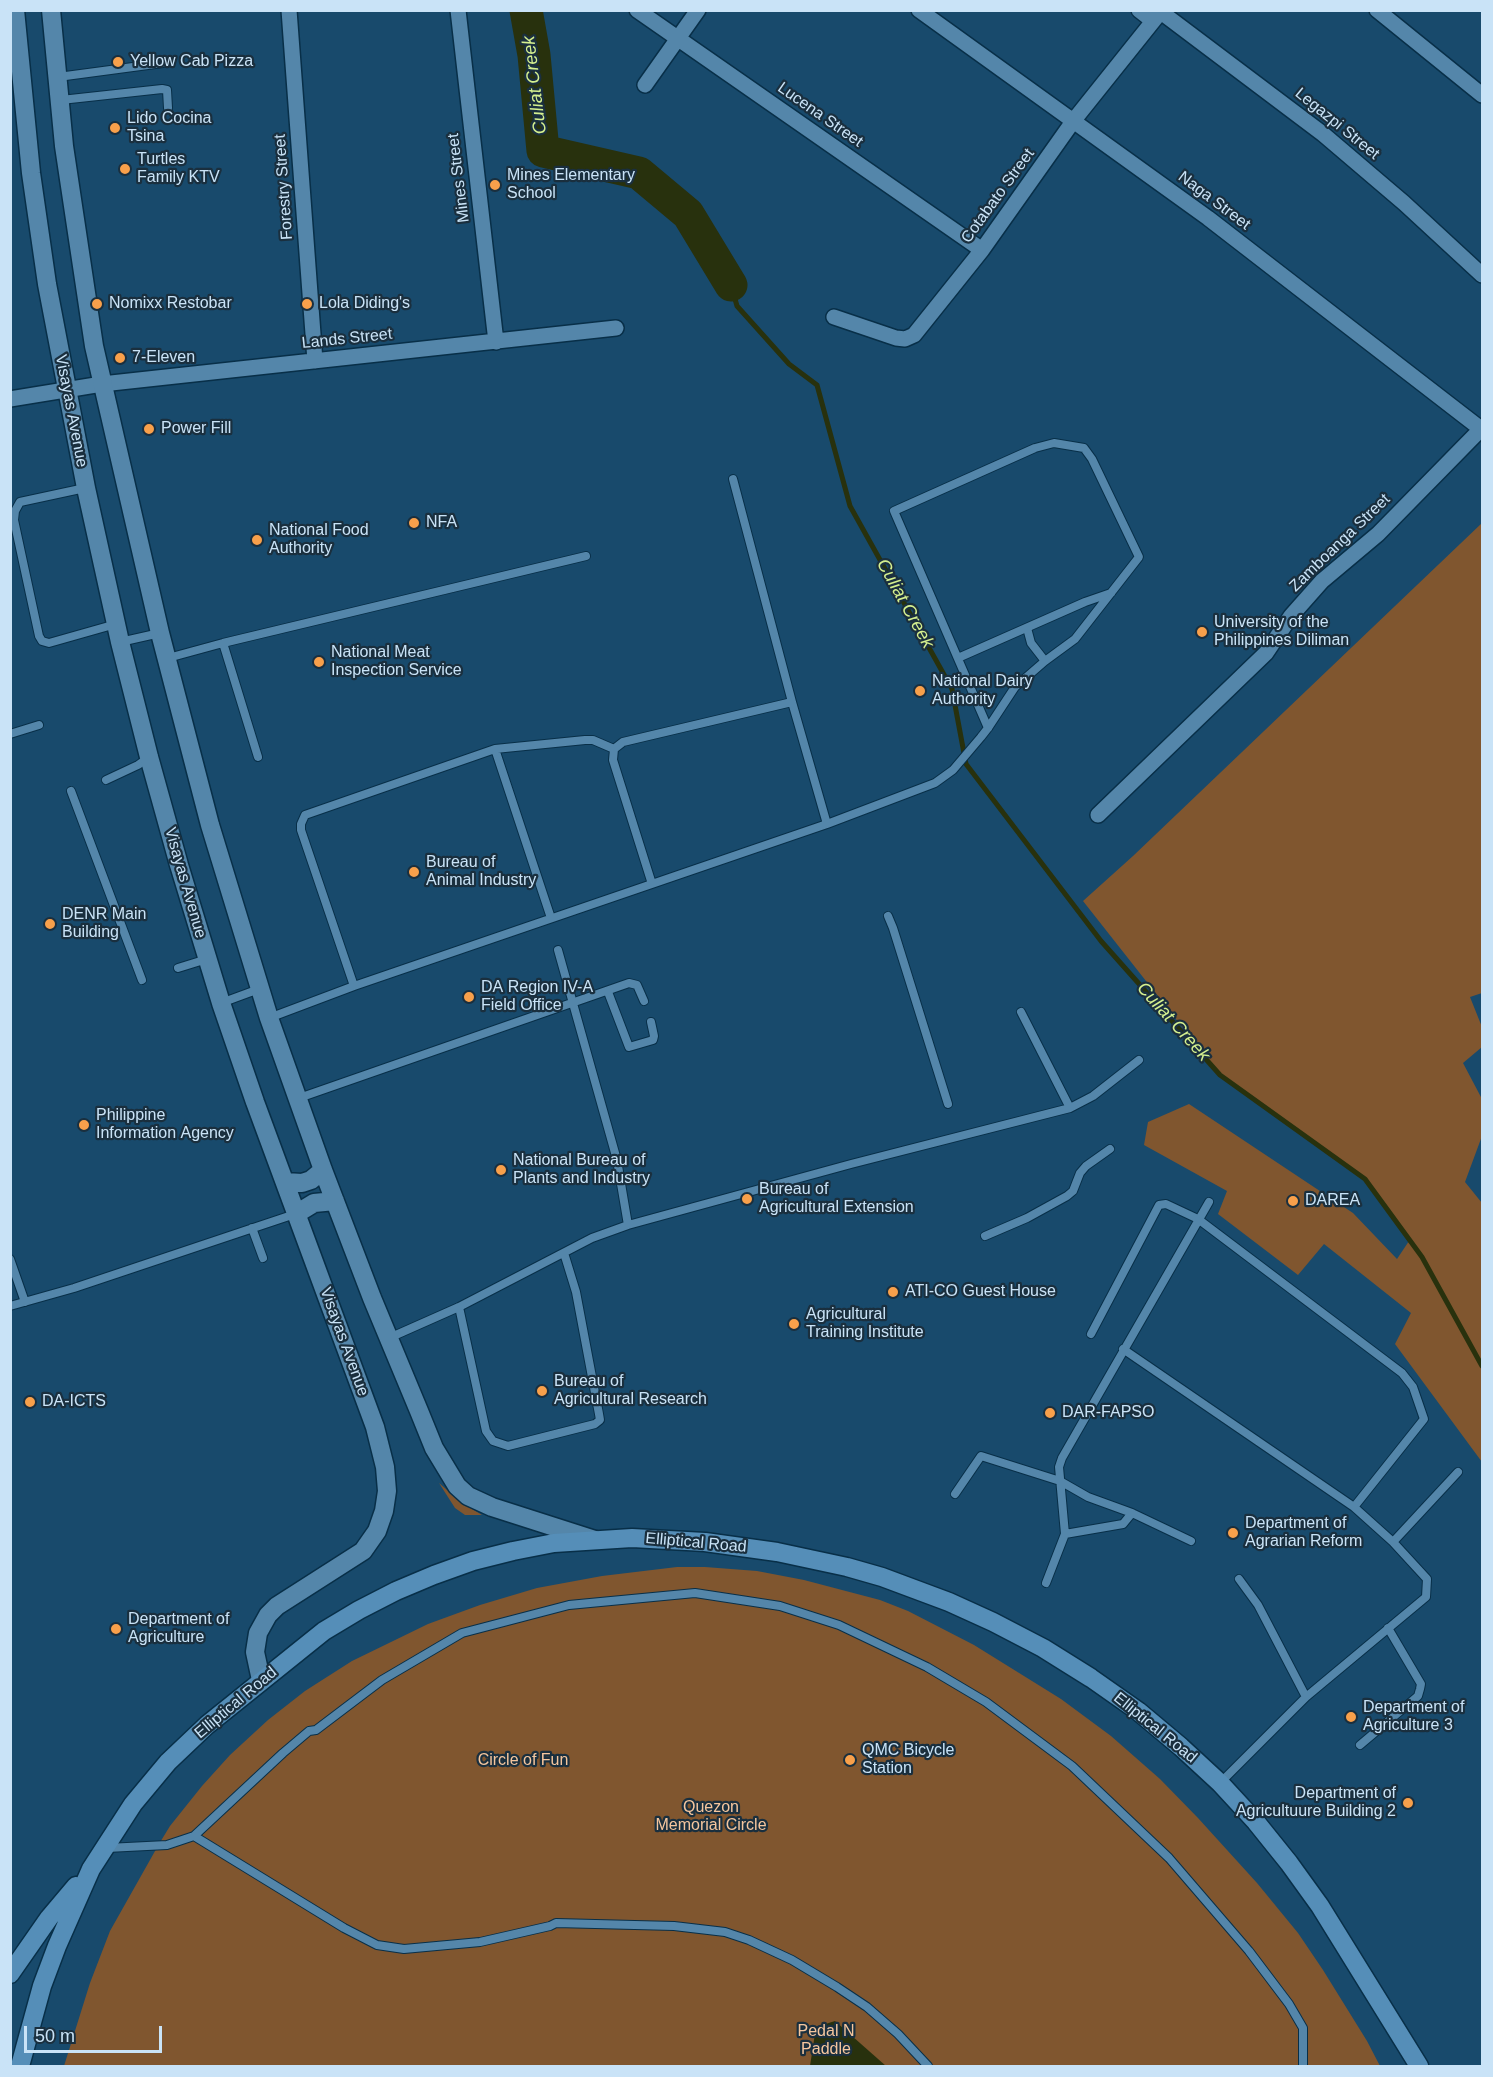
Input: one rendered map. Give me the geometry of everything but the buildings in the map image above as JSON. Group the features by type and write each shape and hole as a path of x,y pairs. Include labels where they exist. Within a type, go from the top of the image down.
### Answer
{"main road":[{"path":"51,10 56,77 84,290 102,384 166,659 210,825 269,1018 297,1098 335,1201 434,1448 457,1486 468,1496 492,1507 595,1539"},
{"name":"Visayas Avenue","path":"14,12 36,219 75,390 86,488 120,642 149,757 221,1003 375,1427 385,1467 387,1491 384,1511 377,1531 363,1551 297,1592 268,1615 258,1633 255,1652 261,1680"},
{"path":"285,1182 302,1183 311,1180 323,1170"},
{"path":"297,1214 314,1203 335,1201"},
{"name":"Elliptical Road","path":"20,2067 42,1986 91,1869 133,1803 168,1762 207,1725 324,1631 359,1610 434,1575 513,1551 554,1543 595,1539 681,1540 777,1552 847,1567 941,1599 1013,1632 1091,1678 1146,1718 1220,1783 1283,1855 1320,1906 1419,2067"},
{"path":"10,1974 49,1918 91,1869"}],"street":[{"name":"Forestry Street","path":"289,10 315,361"},
{"name":"Mines Street","path":"458,10 496,342"},
{"name":"Lucena Street","path":"637,10 982,250"},
{"path":"645,86 698,10"},
{"name":"Naga Street","path":"919,10 1208,218 1482,428"},
{"name":"Legazpi Street","path":"1139,10 1159,14 1323,134 1404,203 1482,275"},
{"path":"1377,10 1482,95"},
{"name":"Cotabato Street","path":"834,317 896,338 905,339 914,335 982,250 1074,120 1159,14"},
{"name":"Lands Street","path":"10,399 102,384 616,328"},
{"name":"Zamboanga Street","path":"1098,815 1266,654 1291,616 1322,581 1378,534 1482,428"}],"lane":[{"path":"56,77 163,63"},
{"path":"59,100 162,89 167,90 168,108"},
{"path":"269,1018 354,986 827,824 935,783 953,770 981,737 988,728 1015,687 1075,639 1139,557 1092,459 1084,448 1054,443 1035,447 894,510 988,728"},
{"path":"733,479 827,824"},
{"path":"86,488 20,502 15,511 14,520 36,624 42,641 49,643 116,624"},
{"path":"166,659 223,643 586,556"},
{"path":"958,658 1085,602 1112,593"},
{"path":"1027,628 1030,643 1045,661"},
{"path":"120,642 160,633"},
{"path":"223,643 258,757"},
{"path":"652,884 613,760 614,749 623,742 792,702"},
{"path":"10,734 39,725"},
{"path":"354,986 301,830 302,819 310,813 495,749 593,740 614,749"},
{"path":"495,749 551,918"},
{"path":"106,780 138,765 149,757"},
{"path":"71,791 142,980"},
{"path":"888,916 948,1104"},
{"path":"558,950 617,1160 628,1225"},
{"path":"178,968 207,959"},
{"path":"297,1098 634,983 637,984 644,1001"},
{"path":"221,1003 260,989"},
{"path":"608,992 629,1047 653,1040 651,1022"},
{"path":"1021,1012 1070,1108"},
{"path":"389,1338 459,1307 592,1238 628,1225 851,1164 1070,1108 1093,1096 1139,1060"},
{"path":"985,1236 1027,1218 1067,1196 1073,1191 1080,1173 1086,1166 1110,1149"},
{"path":"1046,1583 1065,1534 1059,1467 1062,1458 1209,1202"},
{"path":"1091,1334 1159,1205 1166,1204 1198,1220 1402,1373 1413,1387 1424,1419 1354,1507"},
{"path":"10,1306 85,1284 297,1214"},
{"path":"252,1228 263,1258"},
{"path":"459,1307 486,1431 493,1441 508,1446 595,1424 600,1420 599,1414 576,1292 564,1253"},
{"path":"10,1259 25,1302"},
{"path":"1123,1349 1354,1507 1393,1542 1427,1579 1428,1589 1424,1599 1306,1697 1220,1783"},
{"path":"955,1494 981,1456 1060,1481 1088,1497 1132,1513 1191,1541"},
{"path":"1393,1542 1458,1472"},
{"path":"1065,1534 1123,1524 1132,1513"},
{"path":"1239,1579 1258,1605 1306,1697"},
{"path":"103,1848 167,1845 194,1836 309,1731 316,1730 382,1680 462,1633 569,1605 695,1593 780,1606 839,1626 927,1667 986,1702 1072,1766 1169,1858 1250,1951 1289,2004 1303,2028 1303,2067"},
{"path":"1360,1744 1418,1696 1420,1689 1421,1684 1388,1628"},
{"path":"194,1836 344,1928 377,1945 404,1949 480,1942 556,1923 664,1925 725,1932 749,1940 792,1960 837,1987 867,2007 898,2034 928,2067"}],"green space":[{"path":"1482,523 1482,993 1470,997 1482,1027 1482,1047 1463,1063 1482,1099 1482,1136 1465,1182 1482,1203 1482,1462 1395,1344 1411,1313 1324,1244 1298,1275 1218,1214 1227,1191 1144,1145 1148,1122 1189,1104 1353,1213 1397,1259 1409,1241 1365,1179 1220,1075 1083,901"},
{"path":"439,1483 462,1503 482,1515 465,1515 455,1508"},
{"name":"Quezon Memorial Circle","path":"677,1567 757,1571 804,1580 880,1600 908,1611 974,1645 1061,1699 1111,1736 1160,1779 1257,1883 1298,1933 1323,1970 1380,2066 64,2066 90,1983 110,1931 159,1844 170,1826 202,1786 230,1755 268,1720 305,1691 352,1661 428,1624 537,1588 602,1576"}],"shaded area":[{"name":"Pedal N Paddle","path":"835,2021 886,2066 810,2066 816,2027"}],"waterway":[{"name":"Culiat Creek","path":"526,10 534,55 543,151 639,173 688,214 731,285"},
{"name":"Culiat Creek","path":"731,285 737,306 789,364 817,385 850,506 952,689 966,764 1101,941 1220,1075 1365,1179 1422,1257 1482,1366"}],"place":[{"name":"Yellow Cab Pizza","path":"118,62"},
{"name":"Lido Cocina Tsina","path":"115,128"},
{"name":"Turtles Family KTV","path":"125,169"},
{"name":"Mines Elementary School","path":"495,185"},
{"name":"Nomixx Restobar","path":"97,304"},
{"name":"Lola Diding's","path":"307,304"},
{"name":"7-Eleven","path":"120,358"},
{"name":"Power Fill","path":"149,429"},
{"name":"NFA","path":"414,523"},
{"name":"National Food Authority","path":"257,540"},
{"name":"University of the Philippines Diliman","path":"1202,632"},
{"name":"National Meat Inspection Service","path":"319,662"},
{"name":"National Dairy Authority","path":"920,691"},
{"name":"Bureau of Animal Industry","path":"414,872"},
{"name":"DENR Main Building","path":"50,924"},
{"name":"DA Region IV-A Field Office","path":"469,997"},
{"name":"Philippine Information Agency","path":"84,1125"},
{"name":"National Bureau of Plants and Industry","path":"501,1170"},
{"name":"Bureau of Agricultural Extension","path":"747,1199"},
{"name":"DAREA","path":"1293,1201"},
{"name":"ATI-CO Guest House","path":"893,1292"},
{"name":"Agricultural Training Institute","path":"794,1324"},
{"name":"Bureau of Agricultural Research","path":"542,1391"},
{"name":"DA-ICTS","path":"30,1402"},
{"name":"DAR-FAPSO","path":"1050,1413"},
{"name":"Department of Agrarian Reform","path":"1233,1533"},
{"name":"Department of Agriculture","path":"116,1629"},
{"name":"Department of Agriculture 3","path":"1351,1717"},
{"name":"QMC Bicycle Station","path":"850,1760"},
{"name":"Department of Agricultuure Building 2","path":"1408,1803"}],"park label":[{"name":"Circle of Fun","path":"523,1761"}]}
